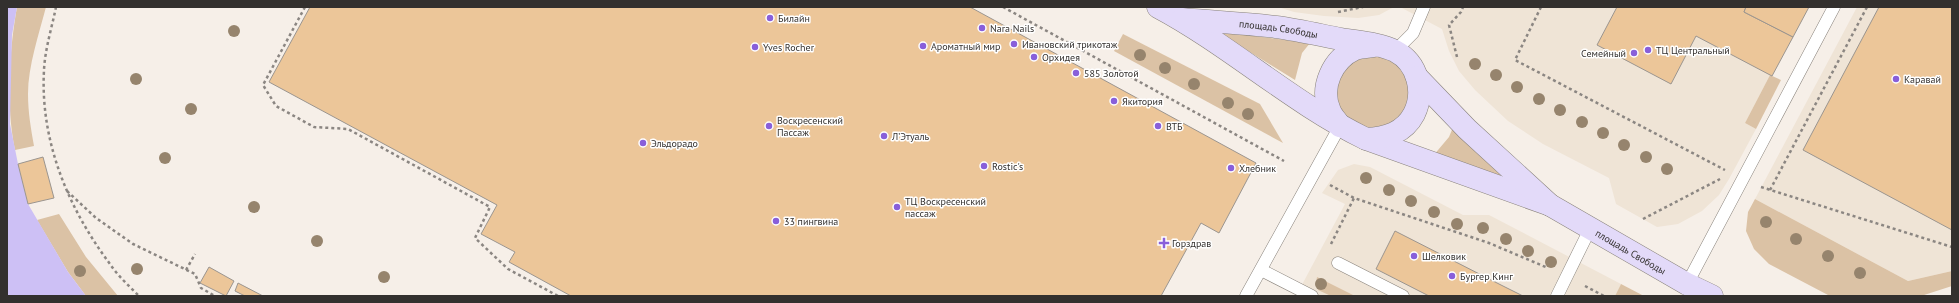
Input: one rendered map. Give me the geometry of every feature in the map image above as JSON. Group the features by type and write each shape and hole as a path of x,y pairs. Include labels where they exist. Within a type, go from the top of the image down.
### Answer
{"main road":[{"name":"площадь Свободы","path":"1158,7 1181,19 1287,93 1340,126 1366,139 1550,205"},
{"name":"площадь Свободы","path":"1181,19 1276,27 1385,48 1411,66 1417,77 1461,123 1550,205 1590,230 1687,284 1712,296"},
{"path":"1340,126 1330,110 1326,92 1329,74 1340,58 1356,49 1385,48"},
{"path":"1366,139 1383,138 1398,132 1410,121 1418,106 1419,89 1417,77"}],"lane":[{"path":"1385,48 1413,34 1424,7"},
{"path":"1687,284 1834,7"},
{"path":"1246,296 1340,126"},
{"path":"1557,296 1590,230"},
{"path":"1338,263 1403,296"},
{"path":"1261,270 1312,296"}],"path":[{"path":"56,7 44,69 45,115 53,153 65,189 83,225 107,260 139,296"},
{"path":"305,7 263,85 276,106 314,127 348,129 490,207 475,238 508,269 558,296"},
{"path":"1003,7 1284,161"},
{"path":"1336,12 1363,7"},
{"path":"1457,57 1449,25 1461,12 1463,7"},
{"path":"1541,7 1515,60 1730,173"},
{"path":"1770,190 1867,7"},
{"path":"1643,219 1724,177"},
{"path":"1328,184 1354,198 1489,243 1566,277 1604,296"},
{"path":"1756,186 1952,247"},
{"path":"65,189 96,218 133,244 195,274 201,288 215,296"},
{"path":"1328,251 1354,198"},
{"path":"186,270 195,254"}],"shaded area":[{"path":"7,7 17,7 12,35 10,124 28,204 68,272 86,296 7,296"},
{"path":"17,7 46,7 34,50 28,83 29,107 34,146 15,150 10,115 10,60"},
{"path":"1278,7 1394,7 1379,15 1358,18 1294,12"},
{"path":"1400,7 1809,7 1772,76 1770,75 1745,123 1756,129 1719,195 1702,211 1678,224 1657,227 1616,204 1609,178 1543,144 1508,121 1475,90 1459,71 1449,51 1442,29"},
{"path":"1857,7 1952,7 1952,271 1908,281 1755,199"},
{"path":"1216,31 1310,43 1302,53 1295,80"},
{"path":"1123,34 1260,104 1283,143 1114,51"},
{"path":"1374,55 1386,58 1397,64 1405,73 1411,96 1401,119 1379,131 1354,126 1338,107 1336,82 1342,70 1362,57"},
{"path":"1770,75 1781,80 1756,129 1745,123"},
{"path":"1454,125 1515,185 1433,156 1449,137"},
{"path":"1354,164 1370,167 1463,215 1489,215 1621,284 1615,296 1296,296 1345,204 1322,193 1338,170"},
{"path":"1755,199 1908,281 1952,271 1952,286 1921,296 1828,295 1769,264 1754,249 1746,231 1748,212"},
{"path":"59,214 86,257 118,296 86,296 68,272 37,220"},
{"path":"1317,277 1355,296 1331,296 1318,290 1316,284"},
{"path":"1621,284 1644,296 1615,296"}],"building":[{"name":"Воскресенский Пассаж","path":"310,7 970,7 1256,163 1219,233 1201,223 1161,296 571,296 509,262 515,252 481,234 497,205 269,82"},
{"name":"ТЦ Центральный","path":"1617,7 1746,7 1744,12 1793,37 1772,76 1696,36 1671,84 1597,45"},
{"path":"1746,7 1809,7 1793,37 1744,12"},
{"name":"Каравай","path":"1879,7 1952,7 1952,230 1803,150"},
{"path":"43,157 54,198 28,204 18,164"},
{"name":"Шелковик","path":"1395,231 1523,296 1429,296 1376,269"},
{"path":"209,267 234,281 226,296 200,283"},
{"path":"238,283 263,296 245,296 235,291"}],"place":[{"name":"Билайн","path":"770,18"},
{"name":"Nara Nails","path":"982,28"},
{"name":"Ивановский трикотаж","path":"1014,44"},
{"name":"Ароматный мир","path":"923,46"},
{"name":"Yves Rocher","path":"755,47"},
{"name":"ТЦ Центральный","path":"1648,50"},
{"name":"Семейный","path":"1634,53"},
{"name":"Орхидея","path":"1034,57"},
{"name":"585 Золотой","path":"1076,73"},
{"name":"Каравай","path":"1896,79"},
{"name":"Якитория","path":"1114,101"},
{"name":"Воскресенский Пассаж","path":"769,126"},
{"name":"ВТБ","path":"1158,126"},
{"name":"Л’Этуаль","path":"884,136"},
{"name":"Эльдорадо","path":"643,143"},
{"name":"Rostic's","path":"984,166"},
{"name":"Хлебник","path":"1231,168"},
{"name":"ТЦ Воскресенский пассаж","path":"897,207"},
{"name":"33 пингвина","path":"776,221"},
{"name":"Горздрав","path":"1164,243"},
{"name":"Шелковик","path":"1414,256"},
{"name":"Бургер Кинг","path":"1452,276"}]}
